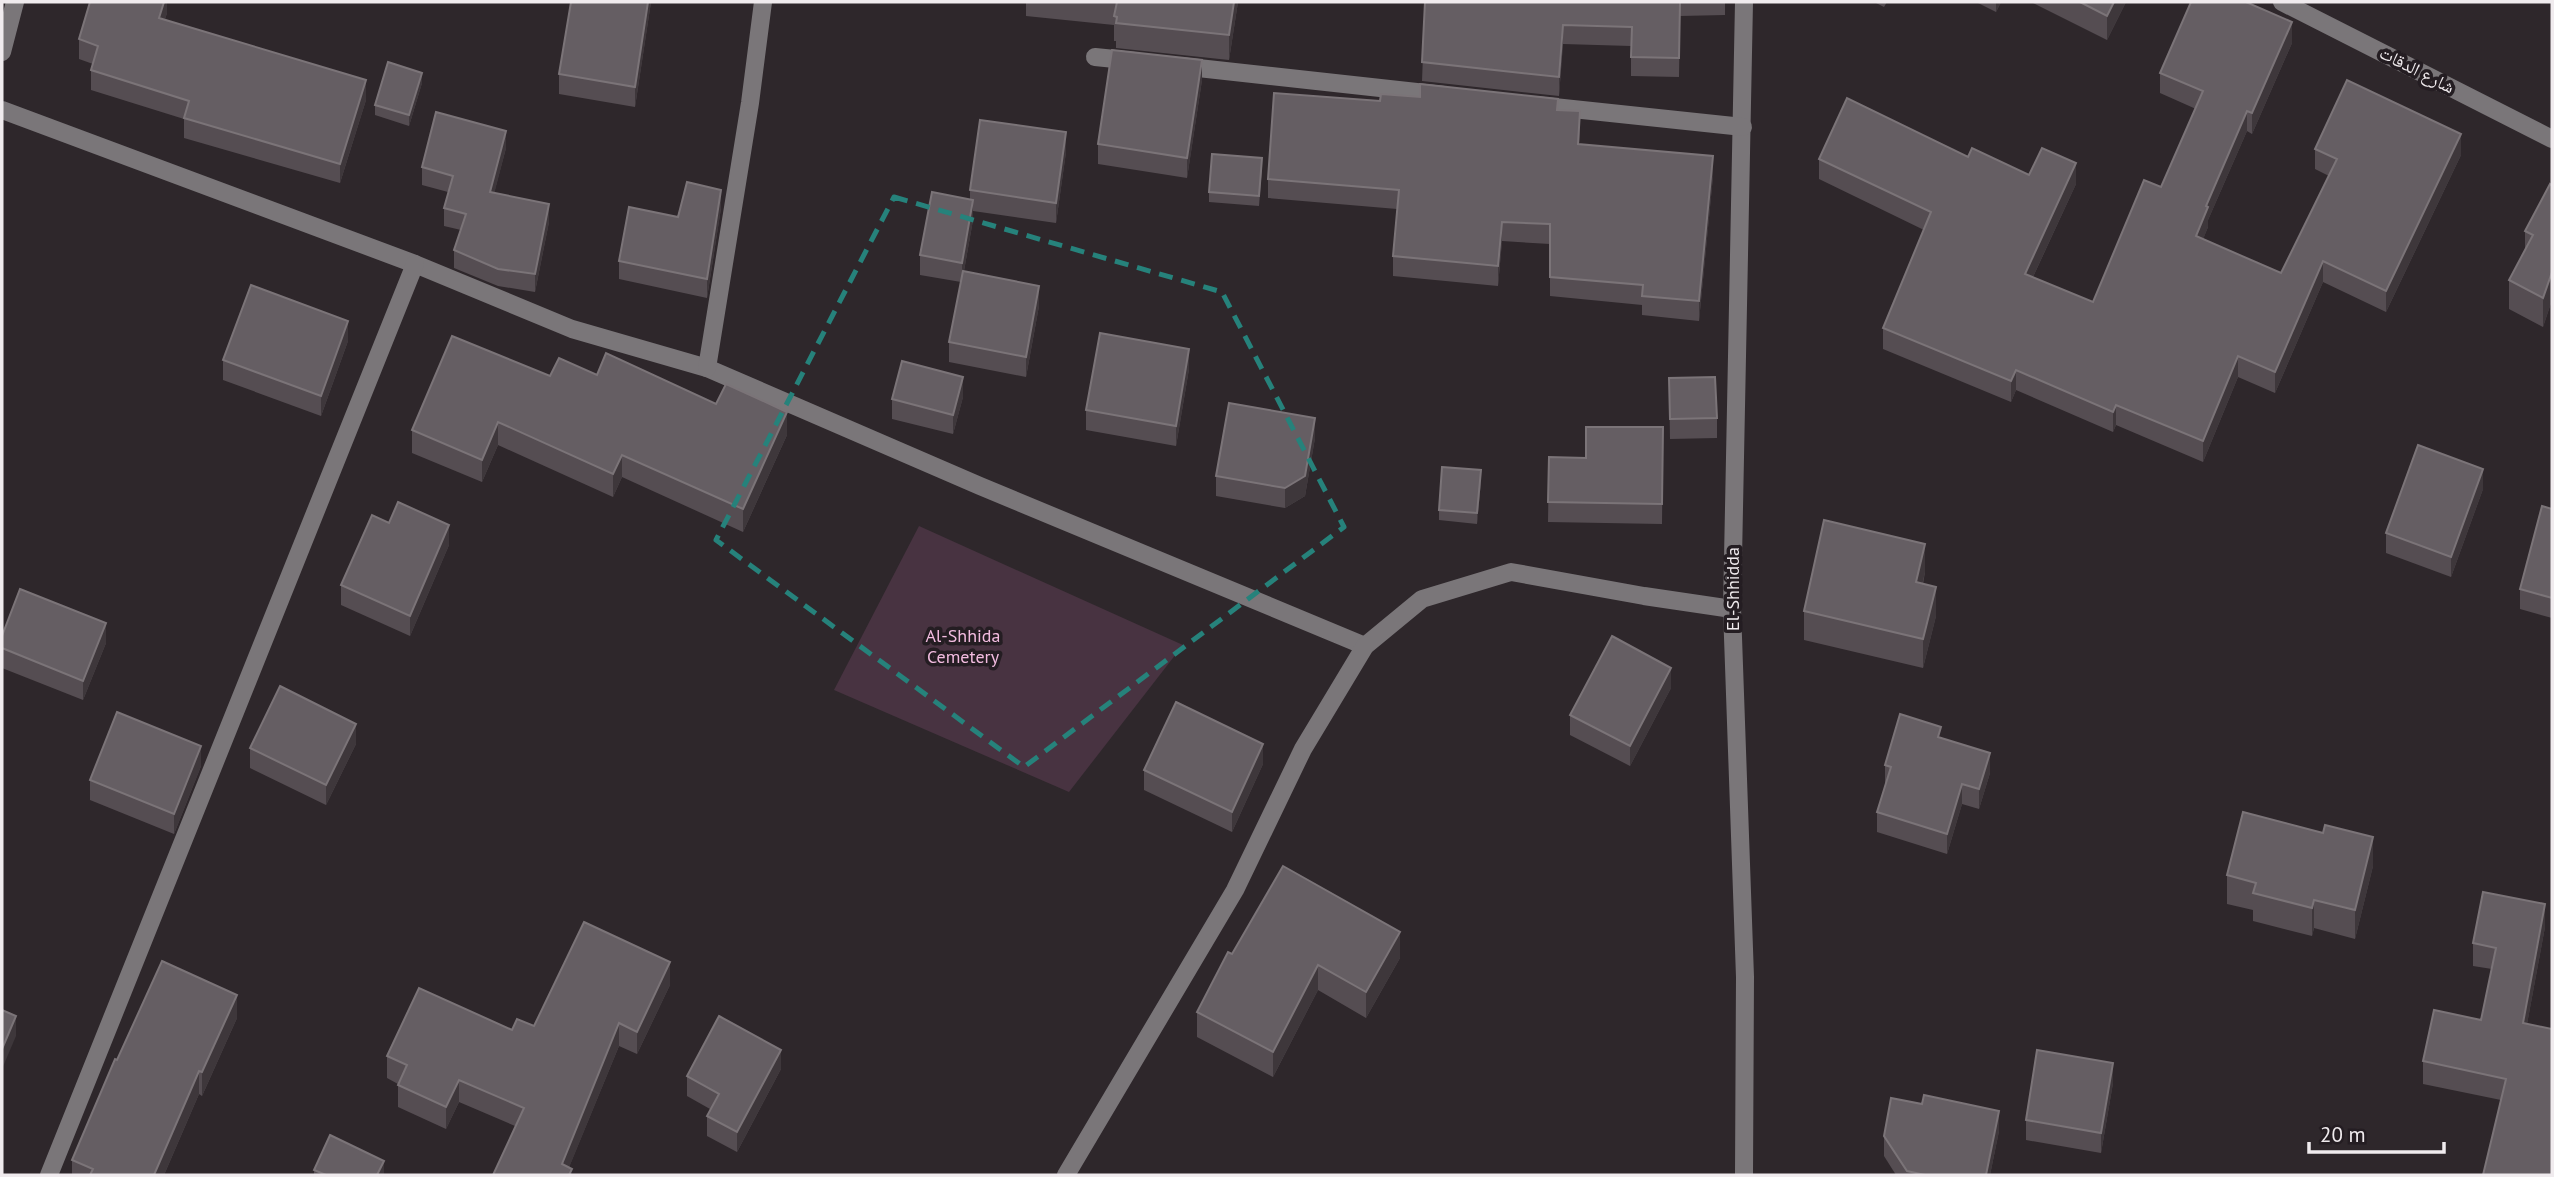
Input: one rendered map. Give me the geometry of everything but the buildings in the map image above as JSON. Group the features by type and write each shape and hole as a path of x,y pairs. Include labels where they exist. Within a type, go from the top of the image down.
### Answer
{"street":[{"path":"2,52 15,2"},
{"path":"706,368 750,103 763,2"},
{"name":"El-Shhidda","path":"1744,2 1732,609 1745,977 1744,1175"},
{"name":"شارع الدقات","path":"2282,2 2552,139"},
{"path":"1096,57 1468,97"},
{"path":"1523,103 1743,127"},
{"path":"2,110 415,264 572,329 706,368 993,492 1364,646"},
{"path":"49,1175 415,264"},
{"path":"1066,1175 1235,890 1303,749 1364,646 1422,599 1511,572 1732,609"}],"highlighted area":[{"path":"894,197 1222,292 1344,527 1024,767 716,540"}],"green space":[{"name":"Al-Shhida Cemetery","path":"919,526 1183,645 1069,792 834,690"}]}
